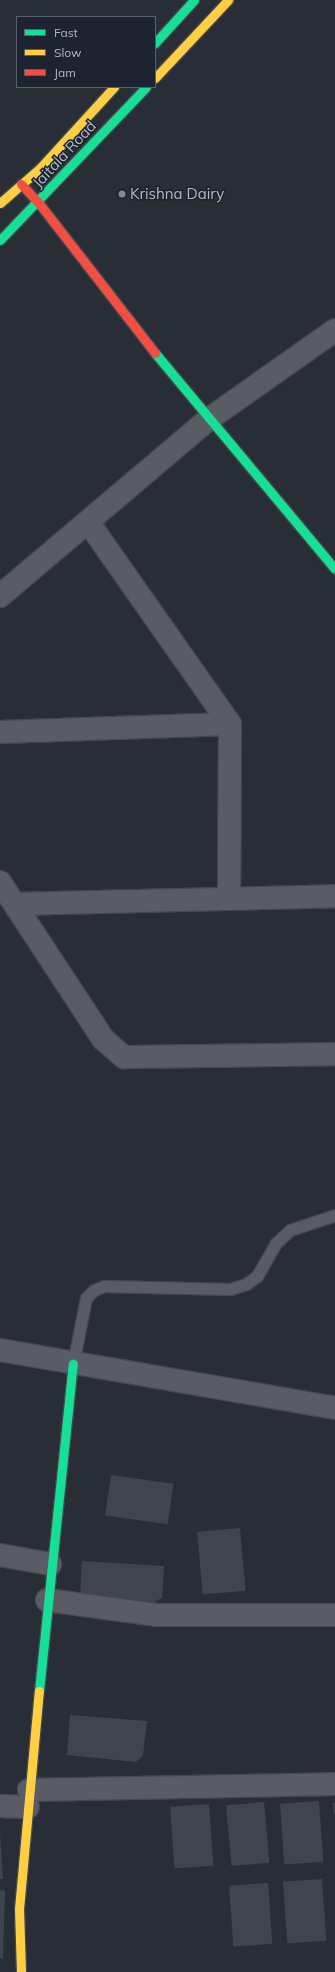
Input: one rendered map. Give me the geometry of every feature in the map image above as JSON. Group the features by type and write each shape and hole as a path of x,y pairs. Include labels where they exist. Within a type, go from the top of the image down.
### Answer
{"street":[{"path":"156,42 194,0"},
{"path":"156,77 228,0"},
{"name":"Jaitala Road","path":"0,203 40,168 113,88"},
{"name":"Jaitala Road","path":"0,240 38,202 145,88"},
{"path":"21,184 38,202 209,419 335,569"},
{"path":"0,596 209,419 335,330"},
{"path":"88,522 230,724 230,899"},
{"path":"0,732 230,724"},
{"path":"0,882 103,1039 124,1057 335,1054"},
{"path":"15,904 335,896"},
{"path":"0,1350 73,1364 335,1408"},
{"path":"21,1972 19,1909 46,1600 73,1364"},
{"path":"0,1555 50,1564"},
{"path":"46,1600 156,1615 335,1615"},
{"path":"0,1806 29,1798 335,1784"}],"lane":[{"path":"73,1364 86,1298 94,1290 104,1286 230,1289 246,1284 257,1276 276,1243 290,1230 335,1215"}],"building":[{"path":"111,1475 173,1484 168,1524 105,1516"},
{"path":"240,1528 245,1591 203,1595 197,1532"},
{"path":"82,1561 164,1566 162,1598 154,1602 80,1598"},
{"path":"70,1715 147,1721 143,1755 136,1762 67,1755"},
{"path":"319,1801 323,1862 284,1865 280,1804"},
{"path":"264,1802 269,1863 231,1866 226,1805"},
{"path":"333,1803 335,1803 335,1814 334,1814"},
{"path":"209,1804 213,1866 174,1869 170,1807"},
{"path":"0,1832 3,1879 0,1879"},
{"path":"322,1879 326,1941 287,1944 283,1882"},
{"path":"268,1883 272,1944 233,1947 229,1886"},
{"path":"0,1890 5,1891 3,1958 0,1958"}],"traffic: fast":[{"path":"156,42 194,0"},
{"path":"0,240 145,88"},
{"path":"155,353 335,569"},
{"path":"39,1691 73,1364"}],"traffic: slow":[{"path":"156,77 228,0"},
{"path":"0,203 40,168 113,88"},
{"path":"21,1972 19,1909 39,1691"}],"traffic: jam":[{"path":"21,184 38,202 155,353"}],"place":[{"name":"Krishna Dairy","path":"122,194"}]}
